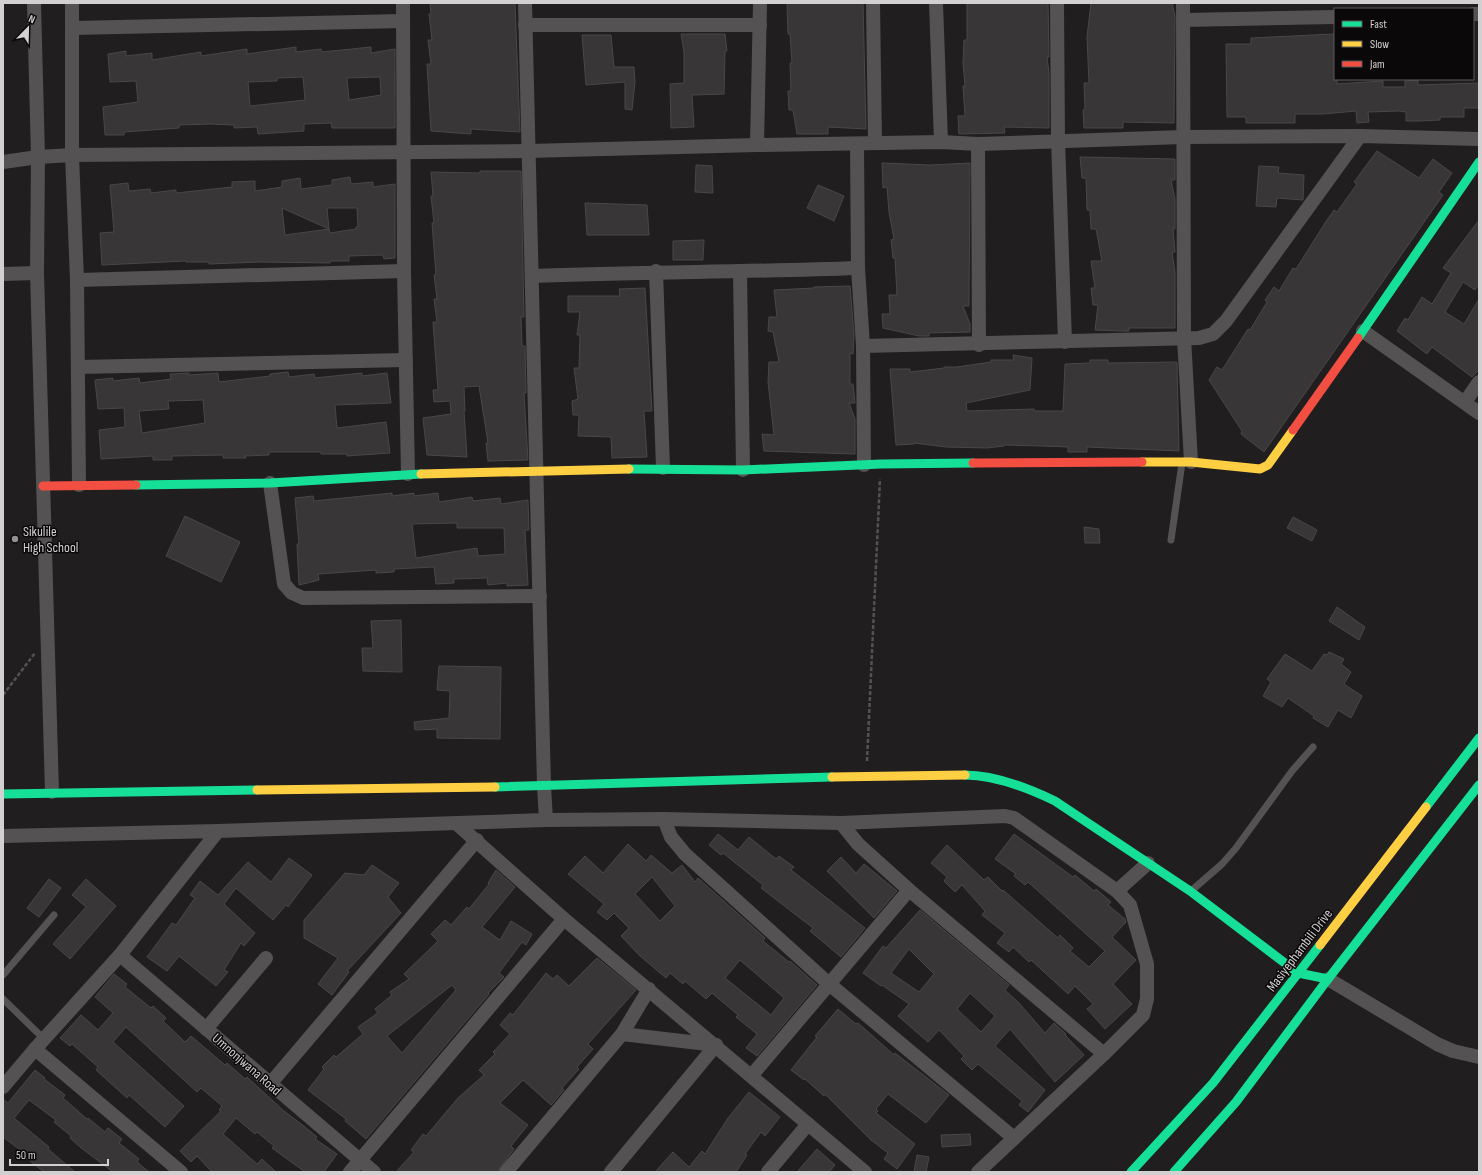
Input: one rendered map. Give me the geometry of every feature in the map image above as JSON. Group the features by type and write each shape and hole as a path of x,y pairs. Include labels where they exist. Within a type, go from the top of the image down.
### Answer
{"street":[{"path":"34,3 38,157 37,273 52,792"},
{"path":"72,3 72,155 77,280 79,485"},
{"path":"403,3 404,271 408,474"},
{"path":"525,3 546,820"},
{"path":"757,145 760,3"},
{"path":"873,3 876,143"},
{"path":"936,3 941,142"},
{"path":"1058,3 1058,140 1065,342"},
{"path":"1183,3 1186,462"},
{"path":"1183,20 1334,17"},
{"path":"72,28 403,20"},
{"path":"525,25 760,25"},
{"path":"3,162 38,157 72,155 528,151 941,142 978,144 1058,140 1183,137 1360,136 1479,139"},
{"path":"863,346 979,345 1199,338 1213,334 1226,321 1360,136"},
{"path":"857,144 858,268 863,346 864,465"},
{"path":"978,144 979,345"},
{"path":"43,486 270,483 408,474 663,468 743,470 881,464 1186,462 1234,465 1250,469 1260,469 1268,465 1363,331 1479,162"},
{"path":"532,276 858,268"},
{"path":"77,280 404,271"},
{"path":"656,272 663,468"},
{"path":"740,272 743,470"},
{"path":"3,274 37,273"},
{"path":"1363,331 1479,413"},
{"path":"78,366 406,360"},
{"path":"1465,402 1479,382"},
{"path":"270,483 284,584 292,593 303,598 540,596"},
{"name":"Masiyephambili Drive","path":"1131,1172 1213,1083 1261,1023 1479,738"},
{"path":"3,794 52,792 544,786 867,776 972,775 990,778 1035,792 1055,801 1190,891 1298,973 1328,979 1437,1044 1479,1057"},
{"path":"1174,1172 1236,1102 1284,1040 1328,979 1479,785"},
{"path":"3,836 457,824 546,820 664,819 841,823 1005,816 1014,818 1117,891 1130,905 1147,964 1147,999 1143,1014 1104,1054 978,1172"},
{"path":"664,819 671,837 685,854 828,984 1014,1138"},
{"path":"841,823 858,844 909,890 1104,1054"},
{"path":"457,824 477,840 564,919 752,1075 865,1172"},
{"path":"3,1086 120,955 218,831"},
{"path":"270,1084 477,840"},
{"path":"1117,891 1148,863"},
{"path":"752,1075 909,890"},
{"path":"350,1172 564,919"},
{"name":"Umnonjwana Road","path":"120,955 374,1172"},
{"path":"206,1029 266,958"},
{"path":"506,1172 622,1034 648,989"},
{"path":"622,1034 716,1046"},
{"path":"39,1044 181,1172"},
{"path":"611,1172 716,1046"},
{"path":"768,1172 808,1124"}],"lane":[{"path":"1171,540 1186,462"},
{"path":"1190,891 1222,864 1236,848 1292,771 1313,747"},
{"path":"3,975 54,915"},
{"path":"3,999 39,1044"}],"path":[{"path":"867,776 881,464"},
{"path":"3,695 48,637"}],"building":[{"path":"430,3 515,3 520,132 471,129 471,134 431,131 427,64 431,64 428,40 432,40 429,14 431,14"},
{"path":"787,3 863,3 866,129 828,127 828,134 797,134 793,110 789,110 788,91 791,91 790,63 792,63 790,34 788,34"},
{"path":"967,3 1048,3 1049,57 1047,57 1049,73 1049,128 1004,127 1005,133 959,134 958,116 965,116 963,63 964,40 967,40"},
{"path":"1091,3 1172,3 1175,16 1174,123 1123,122 1123,128 1084,128 1084,83 1089,83 1087,37"},
{"path":"681,34 725,34 727,51 725,51 724,94 692,95 694,127 671,128 670,84 684,83 684,52"},
{"path":"1334,34 1334,80 1337,80 1337,84 1383,81 1383,87 1405,87 1405,81 1418,80 1418,85 1479,83 1479,108 1464,108 1464,117 1440,117 1440,120 1406,121 1406,112 1368,112 1369,122 1357,123 1356,111 1323,114 1295,114 1295,123 1246,123 1246,117 1227,117 1226,44 1251,44 1251,38"},
{"path":"582,35 611,35 614,67 634,67 635,82 632,110 625,109 625,82 586,85"},
{"path":"296,47 296,52 321,49 322,52 371,47 371,53 395,49 395,128 332,128 331,123 304,124 304,131 258,134 257,127 234,128 234,125 210,124 179,125 179,128 124,132 124,135 105,135 103,107 138,102 136,81 110,82 108,54 126,51 126,56 152,53 152,60 201,52 201,56 247,49 247,54","holes":["303,77 305,100 250,106 248,82 277,81 277,78","380,77 381,95 349,100 347,78"]},
{"path":"1377,151 1419,178 1433,159 1452,173 1439,192 1443,195 1264,452 1241,434 1242,431 1209,380 1217,367 1222,370 1248,329 1250,330 1267,302 1265,300 1274,287 1279,291 1293,268 1296,269 1334,210 1337,212 1357,184 1354,182"},
{"path":"1080,157 1175,159 1175,180 1171,180 1175,199 1175,229 1173,229 1175,252 1172,252 1175,272 1175,328 1129,328 1129,331 1095,330 1098,305 1093,305 1091,288 1095,288 1091,261 1102,261 1096,229 1091,229 1090,210 1087,210 1086,178 1082,178"},
{"path":"882,163 930,165 970,163 969,306 963,306 970,324 970,332 929,333 929,336 919,336 883,328 882,314 890,314 889,295 897,295 895,258 893,258 891,240 894,239 889,212 887,187 883,188"},
{"path":"696,165 712,166 713,193 695,192"},
{"path":"1259,166 1279,167 1278,173 1304,175 1303,200 1277,198 1276,207 1256,206"},
{"path":"480,171 521,171 524,317 521,317 522,346 525,346 526,393 524,393 528,460 488,461 486,443 488,443 479,386 464,387 467,457 427,455 423,418 451,414 450,401 434,402 433,390 438,390 433,322 437,322 434,299 437,299 434,275 436,275 432,223 434,223 431,196 433,196 431,172 480,173"},
{"path":"350,177 351,184 373,182 373,187 395,184 395,258 384,259 383,255 349,256 349,261 330,261 330,263 260,262 209,264 209,262 186,261 102,265 100,233 114,232 110,185 128,183 129,191 150,189 151,193 176,190 176,193 232,187 232,182 255,181 255,191 282,187 282,181 300,178 301,189 332,185 332,180","holes":["282,208 329,229 285,235","327,208 357,208 358,227 356,227 356,229 330,233"]},
{"path":"818,185 844,196 834,221 807,208"},
{"path":"585,203 647,205 649,235 587,235"},
{"path":"1479,220 1479,284 1475,290 1463,282 1445,312 1464,324 1479,299 1479,370 1472,377 1432,347 1427,354 1397,331 1405,318 1408,320 1422,297 1432,304 1451,273 1443,268"},
{"path":"704,240 703,260 673,260 673,241"},
{"path":"850,286 854,334 853,354 850,353 850,384 853,384 855,403 849,403 855,419 855,454 764,451 762,434 774,435 768,382 769,362 779,362 773,332 768,331 769,317 777,317 774,290"},
{"path":"645,288 652,411 644,411 647,457 612,458 611,437 578,436 579,415 573,415 572,401 578,399 574,368 579,368 580,335 577,335 580,312 568,312 568,296 620,296 619,289"},
{"path":"1013,355 1032,358 1030,390 966,403 967,411 1034,409 1034,411 1063,411 1065,364 1090,363 1090,360 1108,360 1108,363 1177,362 1179,451 1087,447 1087,452 1068,452 1068,447 1004,445 987,448 946,447 914,443 896,445 890,369 910,369 910,372 944,367 957,367 991,362 991,360 1014,360"},
{"path":"288,372 289,377 314,374 315,378 362,373 362,376 387,373 391,403 335,405 337,428 386,422 390,453 347,456 347,454 321,454 321,452 269,452 269,455 245,456 246,458 223,458 223,455 172,456 172,460 153,460 153,456 101,459 99,430 125,427 124,408 98,409 95,380 113,378 113,381 139,378 140,383 171,379 170,374 189,373 189,375 218,373 219,382 270,376 270,374","holes":["203,400 205,423 142,433 139,411 169,409 168,401"]},
{"path":"392,493 392,496 414,493 414,496 438,493 439,502 472,497 473,501 500,498 501,504 528,500 529,530 525,530 528,585 507,586 507,583 488,585 487,578 454,579 454,583 436,584 434,567 394,569 394,572 376,573 376,570 318,574 319,580 299,585 297,544 299,544 295,498 313,496 314,501","holes":["457,523 457,528 504,528 505,554 478,556 477,548 416,558 412,524"]},
{"path":"185,516 240,542 221,582 166,556"},
{"path":"1293,517 1317,530 1312,541 1287,528"},
{"path":"1084,527 1099,529 1100,543 1085,543"},
{"path":"1337,607 1365,627 1359,640 1329,621"},
{"path":"401,620 402,672 363,671 362,648 373,648 371,621"},
{"path":"1329,652 1344,659 1341,664 1351,672 1344,684 1362,696 1351,718 1338,710 1328,727 1313,718 1314,716 1288,698 1282,707 1263,696 1271,682 1267,679 1285,654 1312,671 1324,654 1327,655"},
{"path":"439,666 501,667 500,739 437,738 437,729 415,730 414,722 449,718 450,691 437,690"},
{"path":"718,834 738,850 749,837 776,859 779,856 794,867 791,870 865,928 841,957 810,931 813,928 761,888 763,885 723,853 721,855 709,845"},
{"path":"1014,834 1073,877 1075,875 1094,891 1096,889 1111,902 1108,905 1125,919 1126,922 1112,937 1136,960 1113,984 1132,1004 1105,1029 1087,1009 1093,1004 1075,986 1068,994 1031,960 1029,962 1013,947 1009,952 997,943 1005,933 982,915 985,911 962,885 955,892 944,881 947,877 931,863 947,845 984,880 988,877 1002,891 1003,890 1058,938 1060,935 1073,948 1070,951 1089,967 1105,951 1028,882 1025,885 1014,876 1016,874 995,859"},
{"path":"628,844 646,861 651,855 672,873 682,865 695,882 698,878 765,938 763,941 789,962 790,961 817,985 757,1056 746,1048 757,1034 736,1017 738,1015 712,993 706,999 685,981 683,984 670,973 666,978 639,955 621,936 629,928 614,913 607,920 597,912 604,904 568,874 585,856 603,873","holes":["652,877 675,906 660,921 635,894","740,960 784,998 771,1015 725,978"]},
{"path":"841,857 856,873 864,864 897,891 874,918 827,871"},
{"path":"289,858 312,875 288,907 286,905 273,920 236,888 224,904 255,933 244,946 241,943 224,970 228,972 216,986 179,956 167,971 147,957 172,923 176,925 195,898 190,895 200,881 218,895 248,862 271,882"},
{"path":"372,865 399,883 388,897 401,913 347,971 349,972 332,995 318,984 338,958 304,938 304,920 345,873 364,875"},
{"path":"496,870 515,887 482,927 500,940 511,921 532,934 526,945 522,942 499,973 504,977 488,993 489,994 366,1139 345,1121 346,1119 308,1090 324,1069 322,1067 334,1055 336,1057 363,1034 358,1027 378,1013 375,1009 392,995 390,992 409,979 404,974 438,941 431,934 445,920 451,925 467,907 469,909 489,884 488,883","holes":["452,985 456,990 402,1053 387,1036"]},
{"path":"49,879 61,888 39,917 27,908"},
{"path":"86,879 116,906 70,959 53,944 86,907 72,895"},
{"path":"920,910 1009,985 1005,990 1019,1003 1045,1033 1054,1023 1066,1034 1065,1035 1084,1055 1055,1082 1010,1029 995,1046 1045,1090 1028,1112 1019,1105 1022,1101 978,1064 972,1070 961,1059 964,1056 939,1030 928,1042 898,1016 909,1004 863,973 883,946 886,948","holes":["909,949 934,974 919,992 891,973","970,993 995,1016 981,1032 957,1009"]},
{"path":"597,958 636,990 588,1044 593,1049 577,1067 579,1069 562,1088 564,1090 551,1105 523,1080 500,1103 528,1125 511,1146 514,1149 497,1172 396,1172 414,1152 411,1150 423,1134 426,1136 458,1098 484,1075 479,1070 495,1054 493,1052 510,1034 500,1025 510,1013 513,1015 546,973 553,979 557,975 569,986"},
{"path":"114,974 127,984 125,987 151,1008 153,1006 166,1018 163,1021 185,1042 191,1036 225,1065 227,1063 245,1079 247,1077 284,1111 317,1137 315,1139 337,1154 324,1172 305,1172 272,1148 274,1146 257,1132 255,1134 236,1118 223,1134 257,1164 262,1159 276,1172 212,1172 197,1156 191,1162 180,1151 221,1111 219,1110 222,1106 201,1088 197,1092 126,1027 113,1042 184,1106 165,1127 129,1095 127,1098 96,1070 98,1067 72,1044 70,1046 60,1038 81,1015 98,1030 113,1013 95,997"},
{"path":"838,1009 856,1024 858,1023 894,1055 895,1053 949,1095 926,1123 888,1094 876,1109 878,1111 876,1113 915,1144 897,1169 884,1159 888,1153 871,1140 825,1094 824,1096 805,1079 804,1080 791,1070 817,1037 815,1036"},
{"path":"35,1070 65,1095 63,1098 87,1119 88,1118 105,1132 108,1128 122,1139 119,1143 139,1159 137,1162 149,1172 113,1172 80,1147 70,1138 71,1136 54,1122 56,1120 29,1100 14,1118 49,1147 48,1149 75,1172 44,1172 25,1157 27,1155 3,1137 3,1099 8,1103"},
{"path":"749,1092 780,1117 765,1136 761,1132 745,1154 747,1155 736,1172 655,1172 673,1152 689,1167 702,1151 705,1154 728,1118"},
{"path":"970,1134 971,1145 942,1147 941,1135"},
{"path":"817,1149 835,1165 829,1172 797,1172"},
{"path":"917,1155 929,1157 926,1172 914,1172"}],"traffic: fast":[{"path":"1358,338 1479,162"},
{"path":"629,469 743,470 881,464 973,463"},
{"path":"136,485 270,483 421,474"},
{"path":"1426,807 1479,738"},
{"path":"965,775 988,777 1012,783 1055,801 1190,891 1298,973 1328,979"},
{"path":"495,787 832,777"},
{"path":"1174,1172 1236,1102 1328,979 1479,785"},
{"path":"3,794 257,790"},
{"path":"1131,1172 1213,1083 1320,945"}],"traffic: slow":[{"path":"1142,462 1191,462 1260,469 1268,465 1293,430"},
{"path":"421,474 629,469"},
{"path":"832,777 965,775"},
{"path":"257,790 495,787"},
{"path":"1320,945 1426,807"}],"traffic: jam":[{"path":"1293,430 1358,338"},
{"path":"973,463 1142,462"},
{"path":"43,486 136,485"}],"place":[{"name":"Sikulile High School","path":"15,539"}]}
